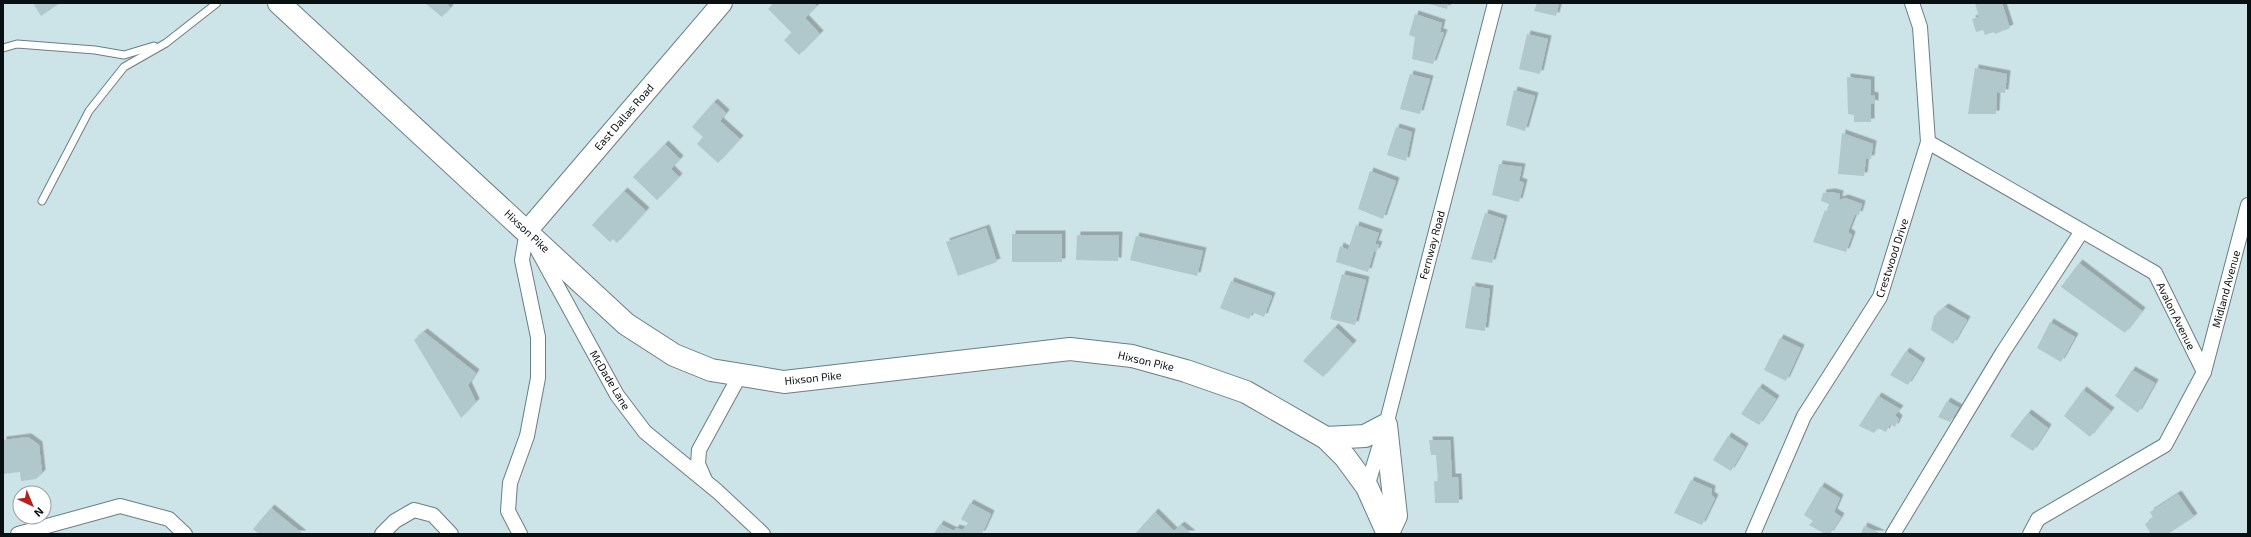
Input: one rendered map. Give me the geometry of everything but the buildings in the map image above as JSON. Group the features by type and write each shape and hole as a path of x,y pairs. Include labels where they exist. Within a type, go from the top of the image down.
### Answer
{"main road":[{"name":"Hixson Pike","path":"279,3 626,324 674,355 711,370 784,382 1070,349 1132,356 1186,371 1246,392 1326,438 1345,457 1367,487 1388,533"},
{"path":"1326,438 1365,436 1386,425 1396,516 1388,533"}],"street":[{"name":"East Dallas Road","path":"527,231 722,3"},
{"name":"Fernway Road","path":"1367,487 1386,425 1496,3"},
{"name":"Crestwood Drive","path":"1753,534 1804,416 1880,297 1928,142 1920,27 1912,3"},
{"name":"Avalon Avenue","path":"1928,142 2155,273 2204,372"},
{"name":"Midland Avenue","path":"2204,372 2248,205"},
{"name":"McDade Lane","path":"527,231 617,395 645,432 707,483 763,534"},
{"path":"520,534 508,511 510,483 527,436 538,378 538,337 522,260 527,231"},
{"path":"1893,534 1928,479 2003,352 2082,231"},
{"path":"2030,534 2038,520 2165,444 2204,372"},
{"path":"707,483 698,464 699,450 740,375"},
{"path":"18,534 120,506 169,519 185,534"},
{"path":"382,534 395,521 414,510 433,515 451,534"}],"lane":[{"path":"42,201 89,111 124,66 166,43 217,3"},
{"path":"3,48 17,44 95,50 124,55 166,43"}]}
